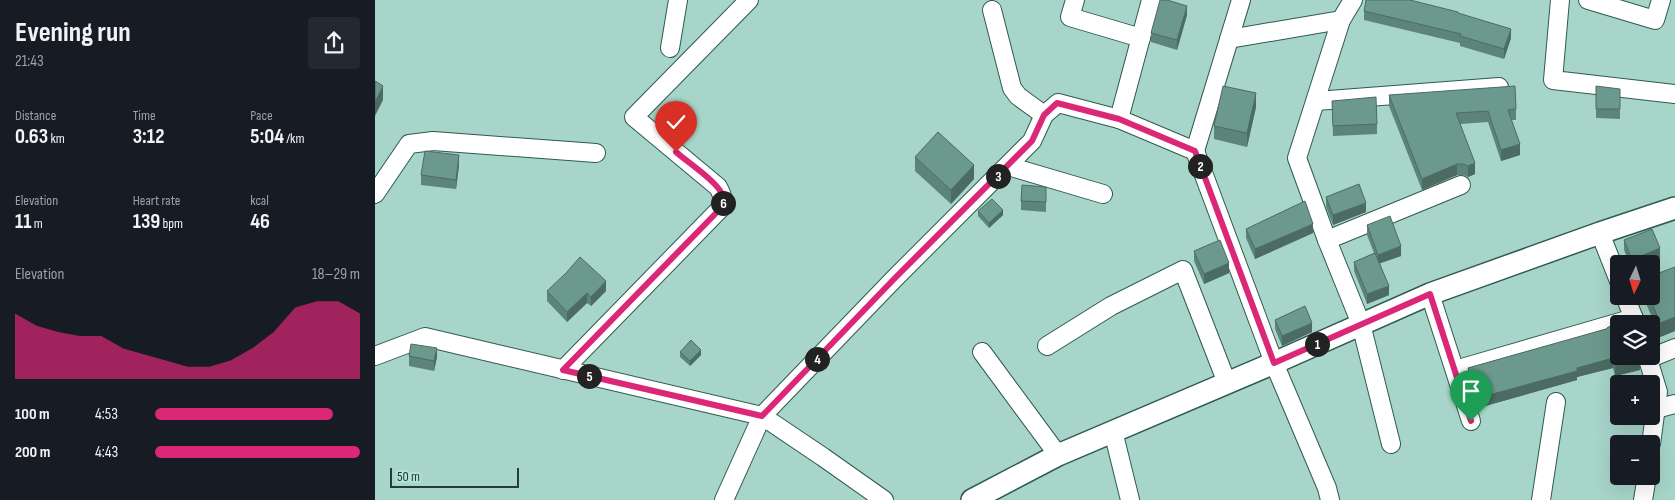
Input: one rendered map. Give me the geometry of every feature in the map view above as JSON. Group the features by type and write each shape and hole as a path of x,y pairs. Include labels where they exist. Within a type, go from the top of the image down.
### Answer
{"street":[{"path":"670,48 678,0"},
{"path":"563,370 720,209 723,203 723,196 718,187 634,117 749,0"},
{"path":"1075,0 1070,17 1141,38"},
{"path":"1119,119 1151,0"},
{"path":"1241,0 1195,151 1274,363 1327,488 1330,500"},
{"path":"1353,0 1341,20 1297,158 1327,240 1361,324 1391,444"},
{"path":"1560,0 1553,80 1675,94"},
{"path":"1588,0 1655,20 1661,0"},
{"path":"992,10 1012,88 1018,96 1044,115"},
{"path":"1229,39 1341,20"},
{"path":"1316,100 1499,87"},
{"path":"724,500 762,416 895,278 1032,141 1044,115 1057,103 1119,119 1195,151"},
{"path":"375,194 409,144 419,142 433,141 596,153"},
{"path":"1008,166 1103,194"},
{"path":"1327,240 1461,185"},
{"path":"972,500 1058,455 1430,294 1675,208"},
{"path":"1600,233 1610,258"},
{"path":"1047,346 1111,306 1183,270 1227,383"},
{"path":"1430,294 1471,421"},
{"path":"1455,370 1610,328"},
{"path":"375,356 425,337 762,416 884,500"},
{"path":"1660,353 1675,348"},
{"path":"981,352 1058,455"},
{"path":"1541,500 1556,402"},
{"path":"1660,408 1675,404"},
{"path":"1113,431 1130,500"},
{"path":"1643,500 1646,485"}],"building":[{"path":"1160,0 1167,0 1187,6 1177,40 1151,33"},
{"path":"1366,0 1410,0 1458,12 1511,29 1504,49 1460,36 1461,34 1364,11"},
{"path":"375,81 383,86 375,102"},
{"path":"1223,86 1256,93 1247,133 1214,126"},
{"path":"1515,86 1516,109 1508,110 1520,144 1501,150 1488,111 1456,113 1475,163 1468,166 1457,164 1422,179 1389,95"},
{"path":"1596,86 1620,89 1620,109 1596,109"},
{"path":"1376,97 1377,124 1333,126 1332,101"},
{"path":"938,132 974,165 951,190 915,157"},
{"path":"425,151 459,155 456,180 421,175"},
{"path":"1359,184 1366,203 1333,215 1326,197"},
{"path":"1022,185 1046,187 1046,202 1021,201"},
{"path":"992,199 1003,210 989,223 978,211"},
{"path":"1305,201 1313,224 1255,249 1246,229"},
{"path":"1390,216 1401,246 1378,255 1367,225"},
{"path":"1652,229 1660,248 1644,255 1630,255 1624,240"},
{"path":"1220,240 1229,263 1204,274 1194,251"},
{"path":"1375,253 1389,286 1367,294 1354,262"},
{"path":"580,257 606,281 591,297 587,293 567,312 547,291"},
{"path":"1675,267 1675,317 1660,323 1660,315 1657,315 1653,305 1660,305 1660,273"},
{"path":"1305,306 1312,323 1282,336 1275,320"},
{"path":"1610,327 1610,359 1577,368 1577,371 1478,398 1468,368"},
{"path":"691,340 701,350 690,361 680,352"},
{"path":"411,344 437,348 434,361 409,356"}],"route":[{"path":"676,152 718,187 723,196 723,203 720,209 563,370 762,416 895,278 1032,141 1044,115 1057,103 1119,119 1195,151 1274,363 1430,294 1471,421"}]}
